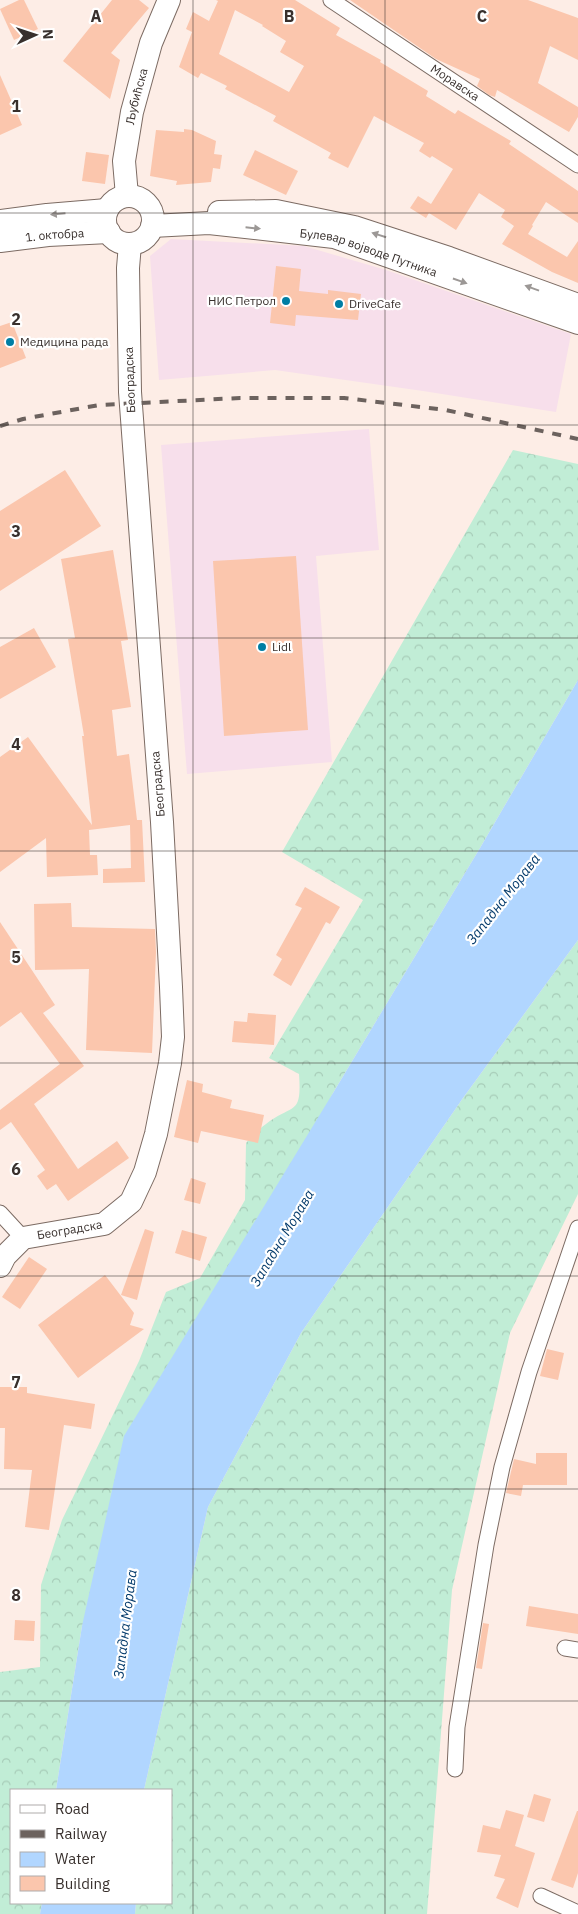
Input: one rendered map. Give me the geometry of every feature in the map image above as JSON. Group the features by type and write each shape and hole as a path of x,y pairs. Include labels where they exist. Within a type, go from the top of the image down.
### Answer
{"street":[{"name":"Љубићска","path":"127,196 124,161 132,112 151,43 169,0"},
{"name":"Моравска","path":"331,0 578,165"},
{"path":"127,196 139,198 149,207 152,219 144,238 130,244 121,242 108,232 105,225 107,210 115,200 127,196"},
{"name":"1. октобра","path":"0,222 47,215 107,210"},
{"name":"Булевар војводе Путника","path":"152,219 276,211 354,227 449,258 578,305"},
{"name":"Булевар војводе Путника","path":"152,219 209,223 334,237 578,323"},
{"name":"1. октобра","path":"0,241 48,235 108,232"},
{"name":"Београдска","path":"24,1238 104,1224 131,1202 145,1172 156,1134 170,1064 173,1037 162,822 130,392 128,268 130,244"},
{"path":"0,1213 24,1238 5,1256 0,1266"},
{"path":"455,1769 456,1728 486,1545 502,1467 529,1372 578,1228"},
{"path":"541,1896 578,1913"}],"shaded area":[{"path":"171,239 304,246 386,270 571,334 556,412 275,370 159,380 150,256"},
{"path":"369,429 379,550 316,556 332,762 187,774 161,445"}],"green space":[{"path":"513,450 578,464 578,680 333,1093 82,1626 56,1789 10,1789 10,1904 42,1904 40,1914 0,1914 0,1672 40,1667 41,1585 62,1520 139,1361 166,1292 200,1278 245,1200 246,1143 263,1126 294,1107 297,1103 300,1088 299,1074 269,1058 363,900 282,852"},
{"path":"578,940 578,1194 510,1333 452,1590 427,1914 135,1914 136,1904 172,1904 172,1789 144,1789 208,1507 301,1333 463,1098"}],"water":[{"name":"Западна Морава","path":"578,680 578,940 463,1098 301,1333 208,1507 144,1789 56,1789 82,1626 124,1436 480,848"},
{"path":"42,1904 136,1904 135,1914 40,1914"}],"building":[{"path":"19,0 24,0 38,29 14,40 0,9"},
{"path":"112,0 139,0 149,8 111,53 120,60 110,99 63,61"},
{"path":"216,0 295,0 340,28 336,35 381,60 380,62 428,91 426,96 455,114 458,110 511,141 509,144 578,191 578,223 546,202 528,234 567,257 578,241 578,283 552,272 502,244 514,226 501,217 505,210 479,193 456,230 429,213 426,218 410,208 418,196 431,204 453,169 432,156 430,158 419,151 424,143 374,116 348,168 328,158 331,153 273,121 276,116 225,89 227,86 201,73 198,78 179,67 192,32 186,29 193,12 209,21 218,1","holes":["235,10 263,25 286,41 280,52 304,66 289,92 219,54"]},
{"path":"350,0 528,0 578,18 578,60 550,46 538,83 578,107 578,117 569,132 497,90 495,97 489,95 477,86 480,79 436,59"},
{"path":"0,75 22,125 0,135"},
{"path":"184,129 192,130 216,141 214,154 222,155 220,169 213,168 211,182 176,185 177,181 150,176 156,130 184,132"},
{"path":"255,150 298,171 286,195 243,175"},
{"path":"86,152 109,155 105,184 82,181"},
{"path":"276,266 301,269 299,291 328,294 328,290 361,294 358,320 296,315 295,326 270,323"},
{"name":"Медицина рада","path":"12,322 26,358 0,368 0,326"},
{"path":"65,470 101,526 0,591 0,511"},
{"path":"113,550 128,640 121,641 131,707 112,710 117,756 129,754 137,820 142,820 145,882 103,883 103,869 131,868 130,825 89,830 90,855 97,855 98,875 47,877 46,838 0,872 0,757 28,737 92,825 82,736 84,736 68,639 75,638 61,559"},
{"path":"296,556 308,730 224,736 213,561"},
{"path":"34,628 56,667 0,699 0,647"},
{"path":"305,887 340,907 330,924 326,922 291,986 273,975 282,959 276,955 302,908 295,905"},
{"path":"71,903 72,927 155,929 156,952 152,1053 86,1050 89,969 35,970 34,904"},
{"path":"0,922 55,1005 43,1013 84,1066 34,1104 78,1169 117,1141 129,1158 68,1201 56,1184 47,1190 37,1176 45,1170 11,1122 0,1130 0,1110 60,1064 21,1012 0,1027"},
{"path":"248,1013 276,1015 274,1045 232,1042 234,1021 247,1022"},
{"path":"187,1080 203,1084 202,1092 232,1100 230,1108 264,1115 258,1143 201,1131 198,1143 174,1137"},
{"path":"191,1178 206,1183 200,1204 184,1200"},
{"path":"145,1229 154,1232 137,1300 121,1295"},
{"path":"182,1230 207,1237 200,1261 175,1253"},
{"path":"29,1257 47,1269 20,1309 2,1297"},
{"path":"105,1275 134,1313 130,1325 144,1329 78,1378 38,1325"},
{"path":"547,1349 564,1353 558,1380 540,1376"},
{"path":"0,1387 27,1387 27,1393 95,1404 91,1429 64,1425 49,1530 25,1527 32,1470 4,1469 5,1428 0,1428"},
{"path":"536,1453 567,1453 567,1485 523,1485 521,1496 506,1493 514,1459 536,1464"},
{"path":"529,1606 578,1614 578,1634 526,1626"},
{"path":"15,1620 35,1621 34,1641 14,1640"},
{"path":"483,1623 489,1624 482,1669 476,1668"},
{"path":"534,1794 551,1799 544,1822 527,1817"},
{"path":"506,1810 524,1815 515,1846 535,1853 518,1908 496,1898 505,1879 494,1876 501,1855 477,1852 483,1825 500,1829"},
{"path":"577,1811 578,1873 573,1888 551,1880"}],"railway":[{"path":"0,426 23,419 99,405 240,398 344,398 446,410 578,439"}],"place":[{"name":"НИС Петрол","path":"286,301"},
{"name":"DriveCafe","path":"339,304"},
{"name":"Медицина рада","path":"10,342"},
{"name":"Lidl","path":"262,647"}]}
